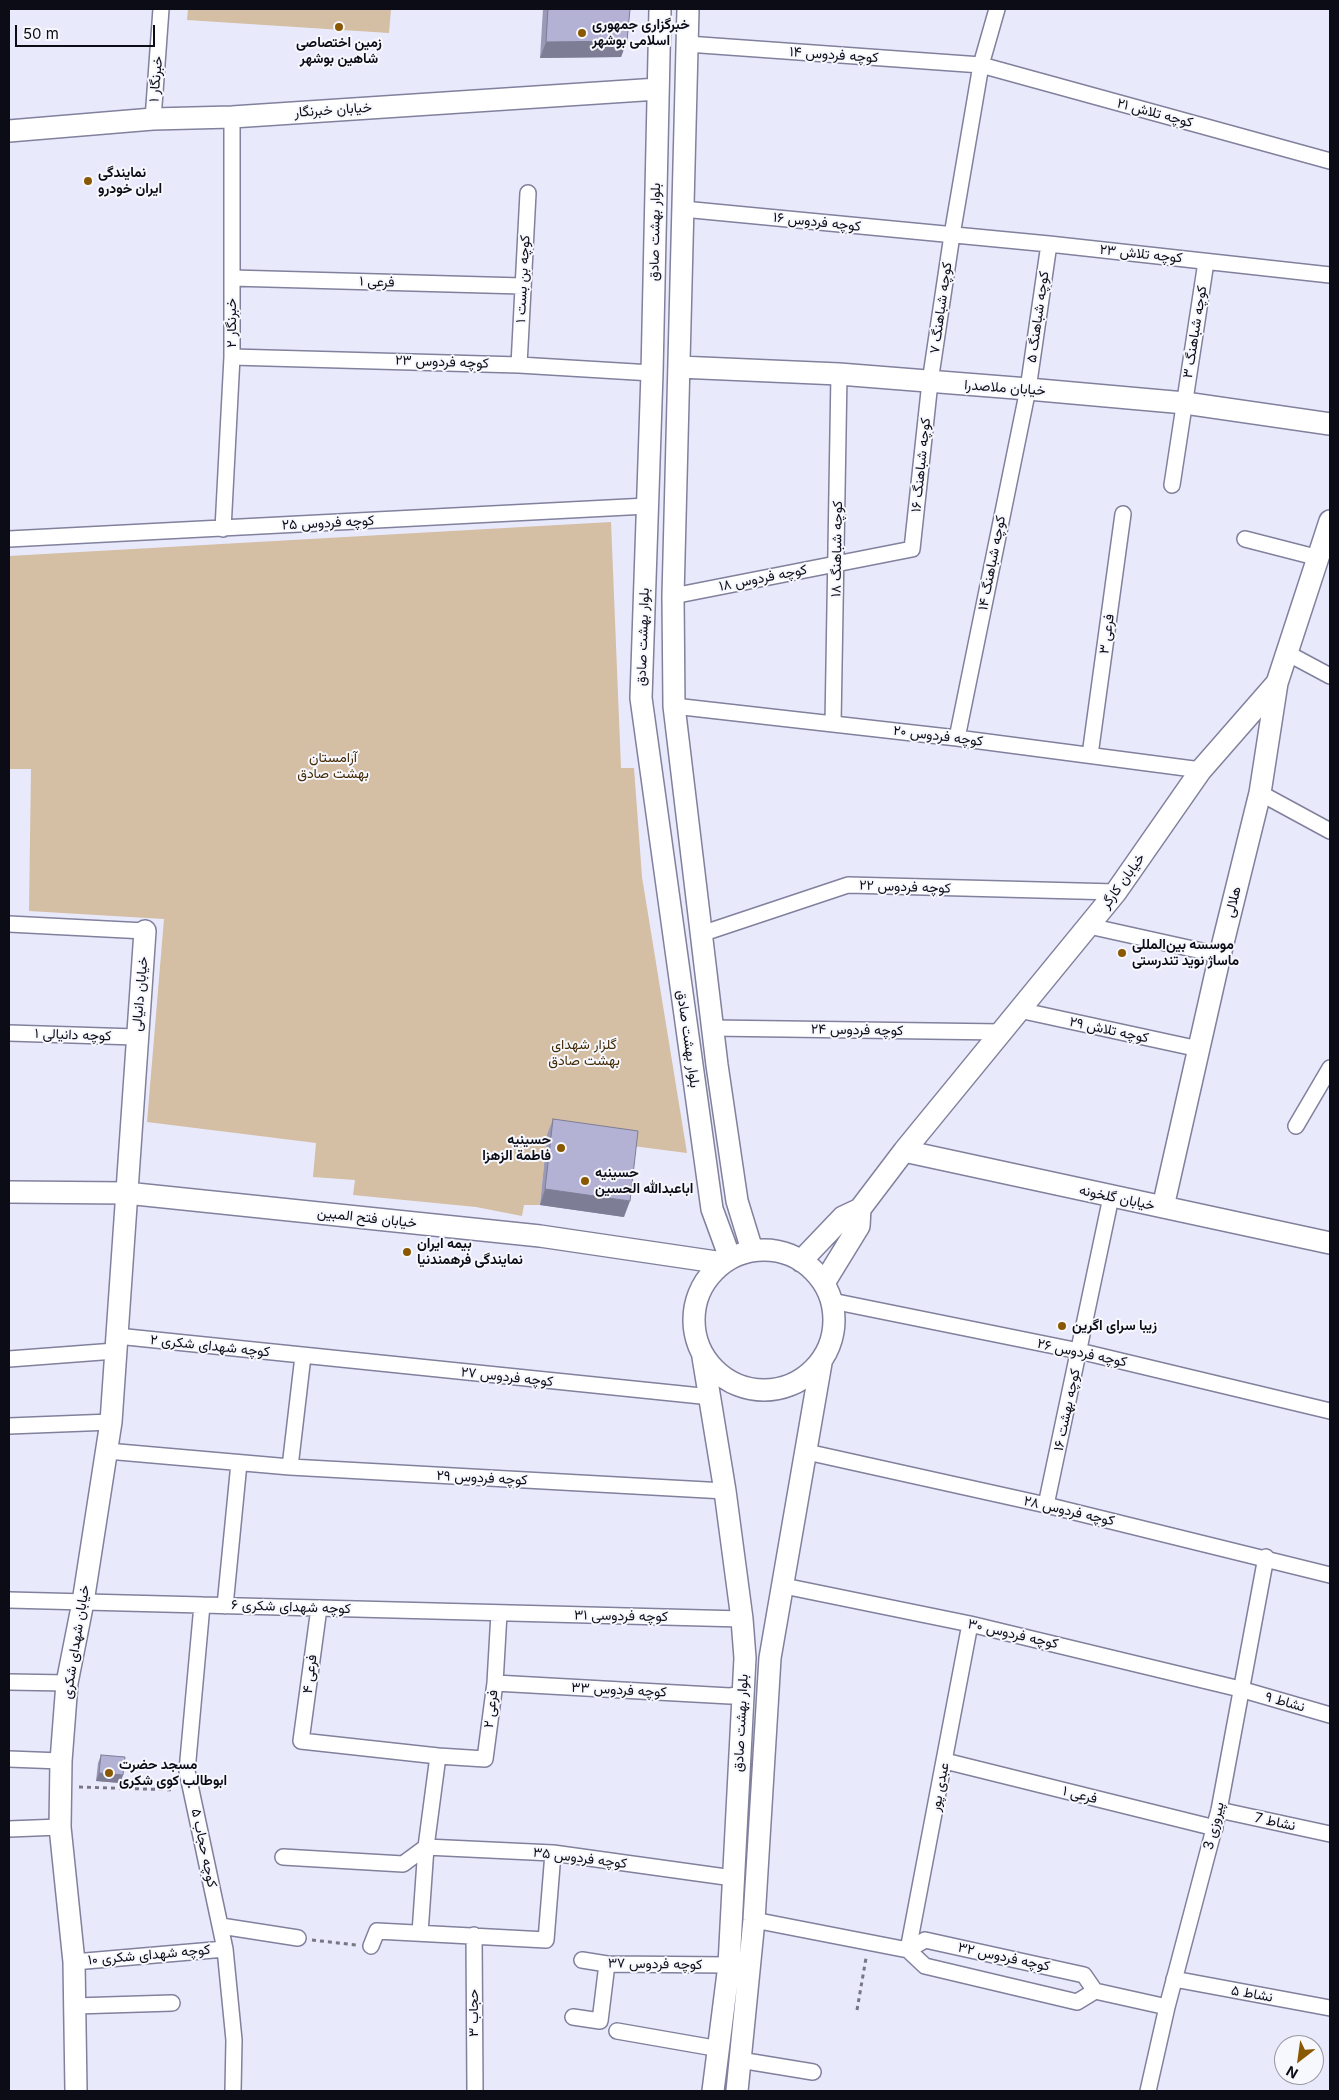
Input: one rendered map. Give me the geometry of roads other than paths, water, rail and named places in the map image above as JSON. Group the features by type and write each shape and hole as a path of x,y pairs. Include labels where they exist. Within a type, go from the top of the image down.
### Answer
{"street":[{"name":"خبرنگار ۱","path":"152,119 161,9"},
{"name":"بلوار بهشت صادق","path":"660,9 652,373 641,698 712,1209 727,1260"},
{"name":"بلوار بهشت صادق","path":"688,9 673,596 674,706 712,1028 737,1201 752,1250"},
{"name":"کوچه شباهنگ ۷","path":"930,382 952,235 981,65 997,9"},
{"name":"کوچه فردوس ۱۴","path":"687,44 981,65"},
{"name":"کوچه تلاش ۲۱","path":"981,65 1330,161"},
{"name":"خیابان خبرنگار","path":"9,131 152,119 232,117 658,89"},
{"name":"خبرنگار ۲","path":"223,529 232,356 232,117"},
{"name":"کوچه بن بست ۱","path":"519,365 528,193"},
{"name":"کوچه فردوس ۱۶","path":"683,209 952,235"},
{"name":"کوچه تلاش ۲۳","path":"952,235 1330,275"},
{"name":"کوچه شباهنگ ۵","path":"1028,389 1049,244"},
{"name":"کوچه شباهنگ ۳","path":"1172,485 1206,262"},
{"name":"فرعی ۱","path":"232,278 522,286"},
{"name":"کوچه فردوس ۲۳","path":"232,356 519,365 652,373"},
{"name":"خیابان ملاصدرا","path":"679,367 840,374 1028,389 1184,403 1330,424"},
{"name":"کوچه شباهنگ ۱۸","path":"833,724 840,374"},
{"name":"کوچه شباهنگ ۱۶","path":"912,549 930,382"},
{"name":"کوچه شباهنگ ۱۴","path":"957,738 1028,389"},
{"name":"کوچه فردوس ۲۵","path":"9,539 646,506"},
{"name":"فرعی ۳","path":"1090,755 1123,514"},
{"name":"خیابان کارگر","path":"801,1261 843,1217 860,1209 904,1151 1116,892 1200,770 1277,683 1330,524"},
{"path":"1245,540 1319,558"},
{"name":"کوچه فردوس ۱۸","path":"673,596 912,549"},
{"path":"1287,653 1330,676"},
{"name":"هلالی","path":"1163,1207 1220,954 1260,793 1277,683"},
{"name":"کوچه فردوس ۲۰","path":"674,706 957,738 1200,770"},
{"path":"1260,793 1330,831"},
{"name":"کوچه فردوس ۲۲","path":"702,934 848,886 1116,892"},
{"name":"خیابان دانیالی","path":"9,924 145,931 126,1193"},
{"path":"1089,926 1220,954"},
{"name":"کوچه تلاش ۲۹","path":"1019,1010 1199,1049"},
{"name":"کوچه فردوس ۲۴","path":"712,1028 1002,1032"},
{"name":"کوچه دانیالی ۱","path":"9,1033 136,1037"},
{"path":"1296,1126 1330,1068"},
{"name":"خیابان گلخونه","path":"904,1151 1111,1197 1330,1242"},
{"name":"خیابان فتح المبین","path":"9,1192 126,1193 540,1236 727,1260"},
{"name":"خیابان شهدای شکری","path":"76,2091 74,1962 60,1827 61,1761 67,1683 83,1602 107,1451 126,1193"},
{"name":"کوچه بهشت ۱۶","path":"1046,1505 1111,1197"},
{"name":"خیابان کارگر","path":"828,1292 858,1226 860,1209"},
{"path":"752,1250 774,1250 801,1261 812,1268 828,1292 835,1320 831,1343 821,1363 804,1379 783,1389 760,1391 738,1386 718,1374 703,1356 695,1335 694,1312 699,1290 712,1271 727,1260 752,1250"},
{"name":"کوچه فردوس ۲۶","path":"828,1292 1330,1411"},
{"name":"کوچه شهدای شکری ۲","path":"9,1359 116,1343 303,1356"},
{"path":"290,1467 303,1356"},
{"name":"کوچه فردوس ۲۷","path":"303,1356 711,1397"},
{"name":"بلوار بهشت صادق","path":"703,1356 725,1491 742,1619 745,1658 729,1965 714,2091"},
{"name":"بلوار بهشت صادق","path":"737,2091 754,1920 770,1658 784,1586 821,1363"},
{"path":"9,1426 110,1422"},
{"name":"کوچه فردوس ۲۹","path":"107,1451 290,1467 725,1491"},
{"name":"کوچه فردوس ۲۸","path":"807,1452 1046,1505 1330,1575"},
{"path":"225,1606 239,1463"},
{"name":"پیروزی 3","path":"1148,2091 1166,2007 1219,1810 1240,1688 1266,1558"},
{"name":"کوچه فردوس ۳۰","path":"784,1586 970,1624 1240,1688"},
{"name":"کوچه شهدای شکری ۶","path":"9,1600 499,1613"},
{"name":"کوچه حجاب ۵","path":"202,1605 187,1771 225,1949 234,2040 233,2091"},
{"name":"فرعی ۴","path":"318,1608 301,1741 438,1756"},
{"name":"کوچه فردوسی ۳۱","path":"499,1613 742,1619"},
{"name":"فرعی ۲","path":"438,1756 485,1759 495,1683 499,1613"},
{"path":"742,1619 777,1623"},
{"name":"عبدی پور","path":"908,1950 970,1624"},
{"path":"9,1682 67,1683"},
{"name":"کوچه فردوس ۳۳","path":"495,1683 730,1696 743,1694"},
{"name":"نشاط ۹","path":"1240,1688 1330,1715"},
{"path":"420,1933 426,1847 438,1756"},
{"path":"9,1759 61,1761"},
{"name":"فرعی ۱","path":"945,1761 1215,1828"},
{"name":"نشاط 7","path":"1219,1810 1330,1834"},
{"path":"9,1830 60,1827"},
{"path":"283,1857 403,1864 426,1847"},
{"name":"کوچه فردوس ۳۵","path":"426,1847 553,1852 733,1878"},
{"path":"371,1946 376,1931 546,1940 553,1852"},
{"path":"754,1920 908,1950"},
{"path":"221,1926 298,1938"},
{"name":"حجاب ۳","path":"474,1935 475,2091"},
{"name":"کوچه فردوس ۳۲","path":"925,1940 954,1946 1084,1975 1095,1991 1077,2002 925,1966 908,1950 925,1940"},
{"name":"کوچه شهدای شکری ۱۰","path":"74,1962 225,1949"},
{"name":"کوچه فردوس ۳۷","path":"582,1960 606,1964 729,1965"},
{"path":"573,2017 600,2021 606,1964"},
{"name":"نشاط ۵","path":"1174,1979 1330,2008"},
{"path":"1095,1991 1166,2007"},
{"path":"75,2006 172,2003"},
{"path":"617,2031 720,2049"},
{"path":"740,2060 813,2072"}],"place":[{"name":"زمین اختصاصی شاهین بوشهر","path":"339,27"},
{"name":"خبرگزاری جمهوری اسلامی بوشهر","path":"582,33"},
{"name":"نمایندگی ایران خودرو","path":"88,181"},
{"name":"موسسه بین‌المللی ماساژ نوید تندرستی","path":"1122,953"},
{"name":"حسینیه فاطمة الزهزا","path":"561,1148"},
{"name":"حسینیه اباعبدالله الحسین","path":"585,1181"},
{"name":"بیمه ایران نمایندگی فرهمندنیا","path":"407,1252"},
{"name":"زیبا سرای اگرین","path":"1062,1326"},
{"name":"مسجد حضرت ابوطالب کوی شکری","path":"109,1773"}],"park label":[{"name":"آرامستان بهشت صادق","path":"333,766"},
{"name":"گلزار شهدای بهشت صادق","path":"584,1054"}]}
